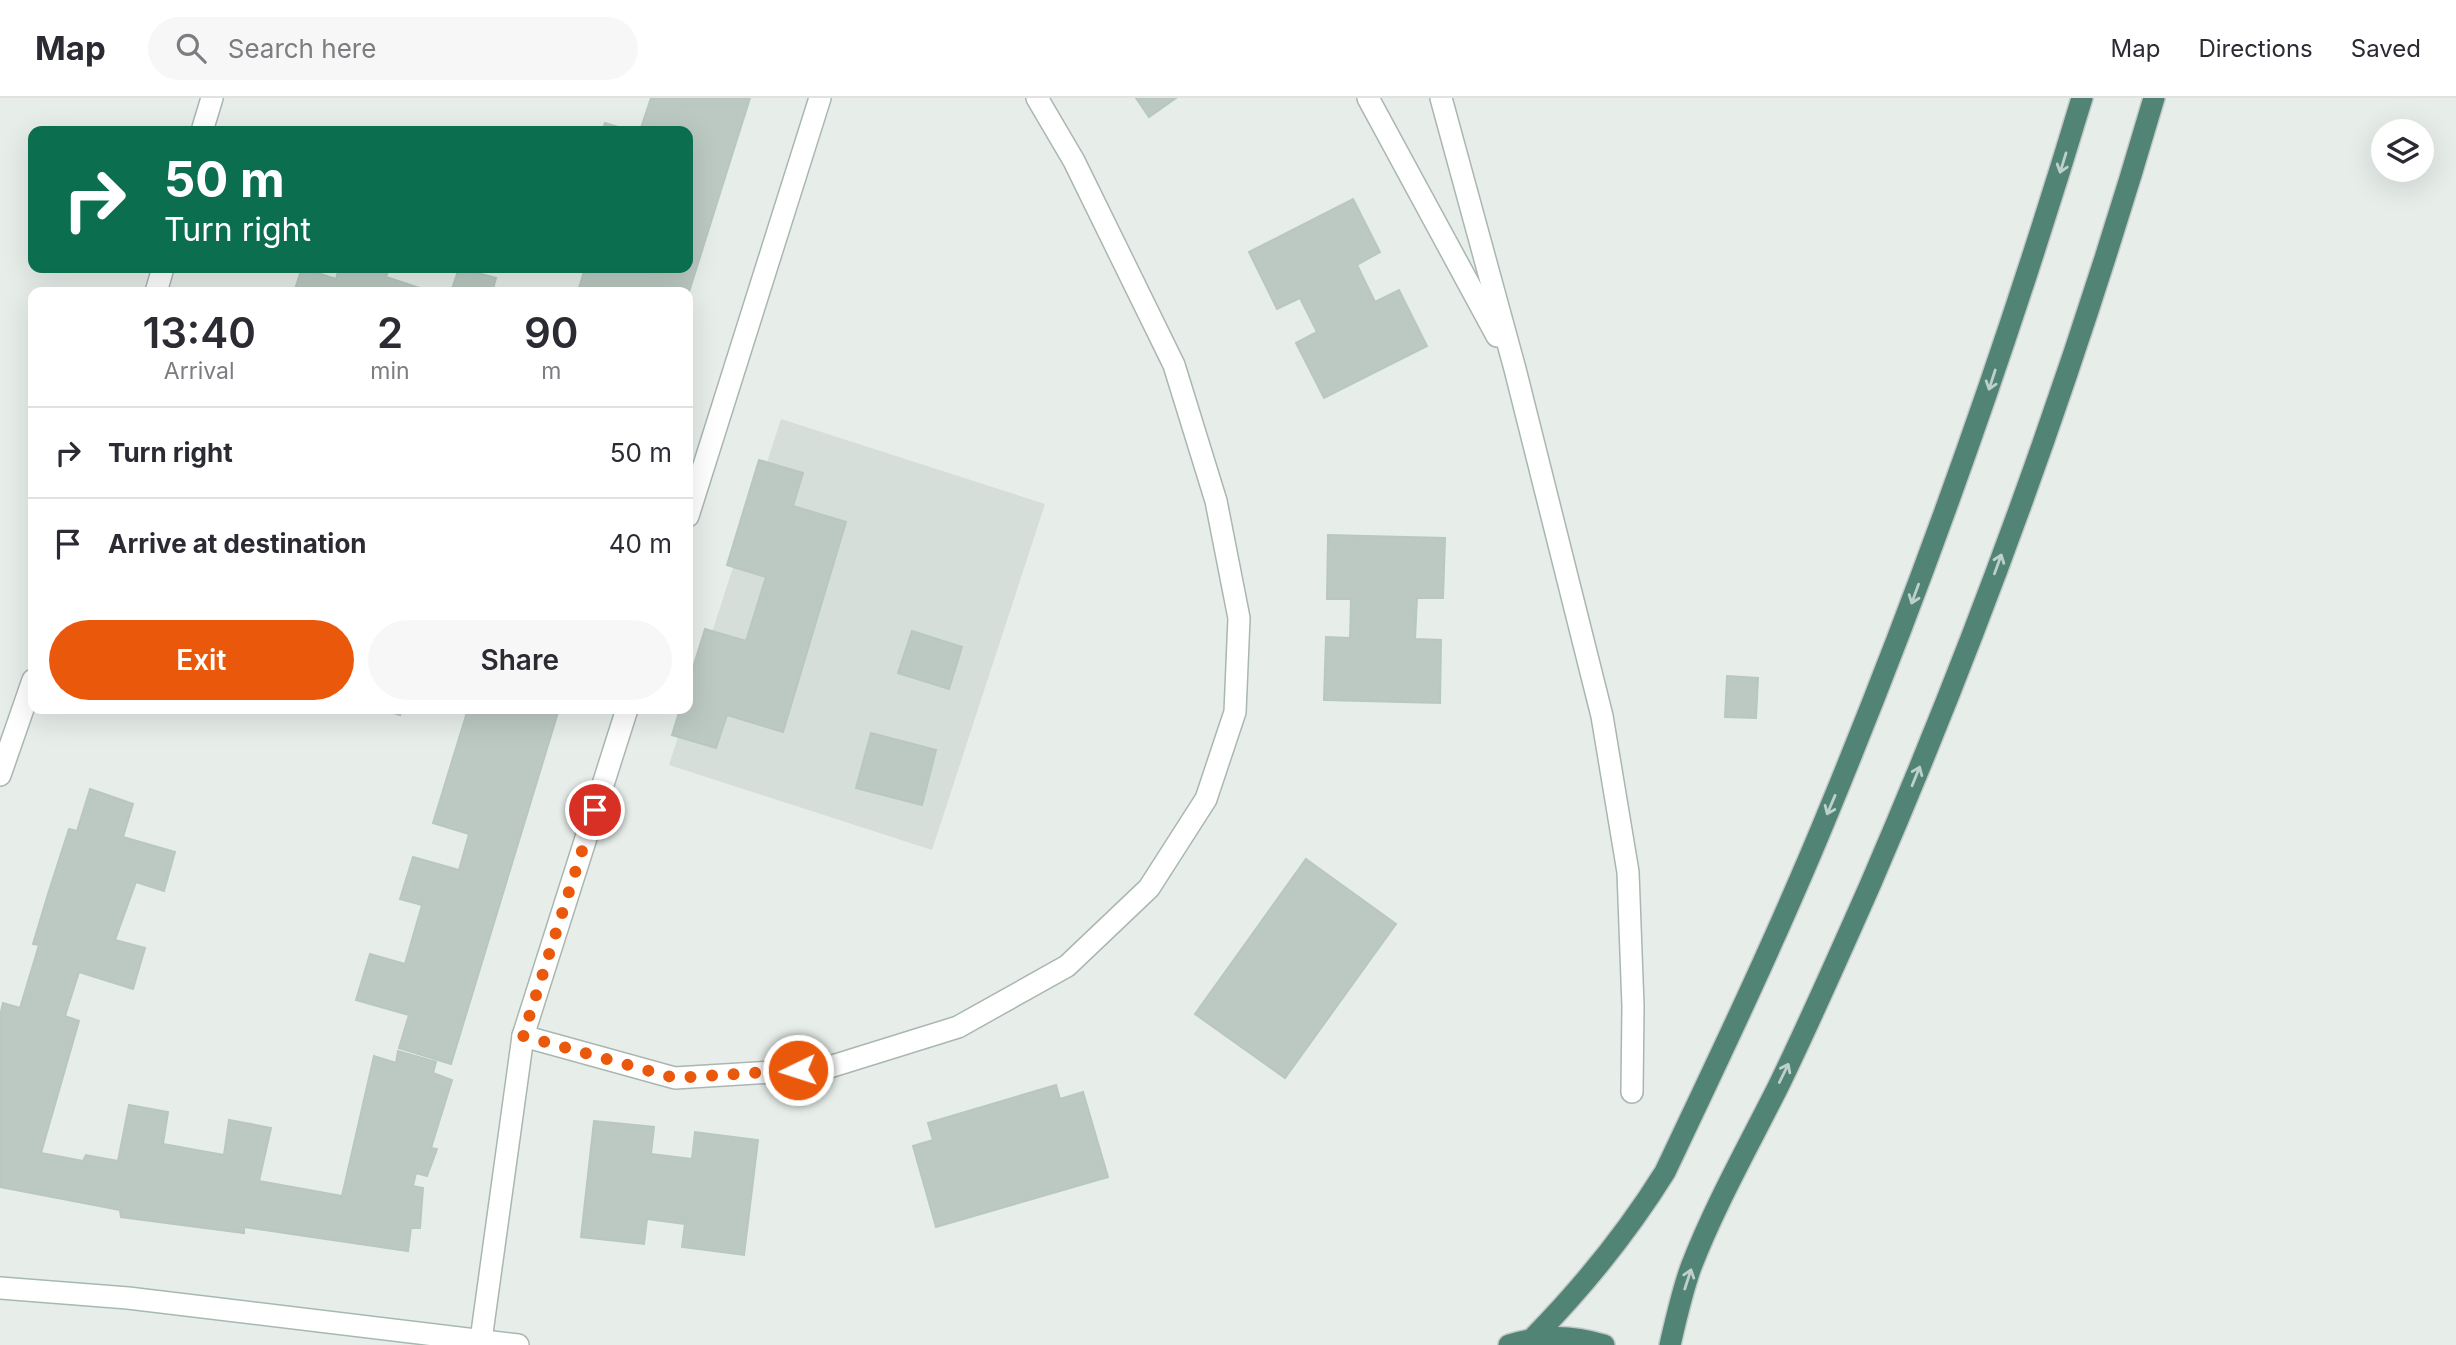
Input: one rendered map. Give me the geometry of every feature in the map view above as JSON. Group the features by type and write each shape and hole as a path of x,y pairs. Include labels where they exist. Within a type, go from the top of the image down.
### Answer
{"highway":[{"path":"1533,1338 1596,1271 1665,1172 1750,992 1832,804 1913,600 1979,419 2044,224 2082,98"},
{"path":"1670,1345 1690,1270 1706,1231 1813,1016 1897,822 1976,625 2062,389 2117,226 2154,98"},
{"path":"1509,1345 1533,1338 1557,1336 1582,1338 1604,1345"}],"street":[{"path":"204,126 212,98"},
{"path":"693,500 820,98"},
{"path":"523,1036 675,1078 823,1069 958,1027 1067,966 1149,888 1206,799 1235,712 1238,632 1238,618 1216,501 1174,365 1074,160 1037,98"},
{"path":"1368,98 1515,369"},
{"path":"1441,98 1515,369 1602,716 1626,859 1633,1006 1632,1092"},
{"path":"0,775 28,695"},
{"path":"481,1340 523,1036 624,714"},
{"path":"0,1288 128,1298 518,1345"}],"shaded area":[{"path":"781,419 1045,504 932,850 669,765 686,714 693,714 693,691"}],"building":[{"path":"651,98 750,98 691,287 579,287 584,273 693,273 693,126 642,126"},
{"path":"1136,98 1176,98 1149,117"},
{"path":"1353,199 1380,252 1357,265 1375,302 1399,290 1427,346 1324,398 1296,343 1317,332 1300,298 1277,309 1249,252"},
{"path":"300,273 317,273 336,279 338,273 387,273 386,277 417,287 296,287"},
{"path":"457,273 478,273 496,278 493,287 453,287"},
{"path":"759,460 803,473 793,506 846,522 783,732 727,715 716,748 672,735 678,714 693,714 693,668 705,629 746,641 766,577 727,565"},
{"path":"1328,535 1445,538 1443,598 1417,598 1415,639 1441,640 1440,703 1324,700 1326,637 1350,638 1351,599 1327,599"},
{"path":"912,631 962,647 949,689 898,673"},
{"path":"1727,676 1758,678 1756,718 1725,717"},
{"path":"466,714 557,714 451,1064 399,1048 409,1015 356,1000 370,954 405,964 422,905 400,899 413,857 459,870 469,834 433,823"},
{"path":"871,733 936,750 922,805 856,788"},
{"path":"90,789 133,804 123,837 175,852 164,891 136,882 115,940 145,948 133,989 79,972 65,1016 79,1021 41,1153 83,1161 86,1155 118,1161 129,1105 168,1112 163,1144 224,1155 229,1120 271,1128 259,1181 342,1196 374,1056 396,1063 398,1051 436,1062 433,1073 452,1080 431,1148 437,1149 427,1176 416,1173 413,1186 423,1188 420,1228 411,1228 408,1251 244,1227 244,1233 121,1217 120,1210 0,1187 0,1016 3,1003 20,1008 39,945 33,944 48,894 69,829 77,831"},
{"path":"1306,859 1396,924 1285,1078 1195,1014"},
{"path":"1056,1085 1060,1099 1083,1092 1108,1177 936,1227 913,1146 933,1140 928,1123"},
{"path":"594,1121 654,1127 651,1154 692,1159 695,1132 758,1140 744,1255 682,1247 685,1224 647,1219 644,1244 581,1237"}],"route":[{"path":"595,810 523,1036 675,1078 798,1070"}]}
